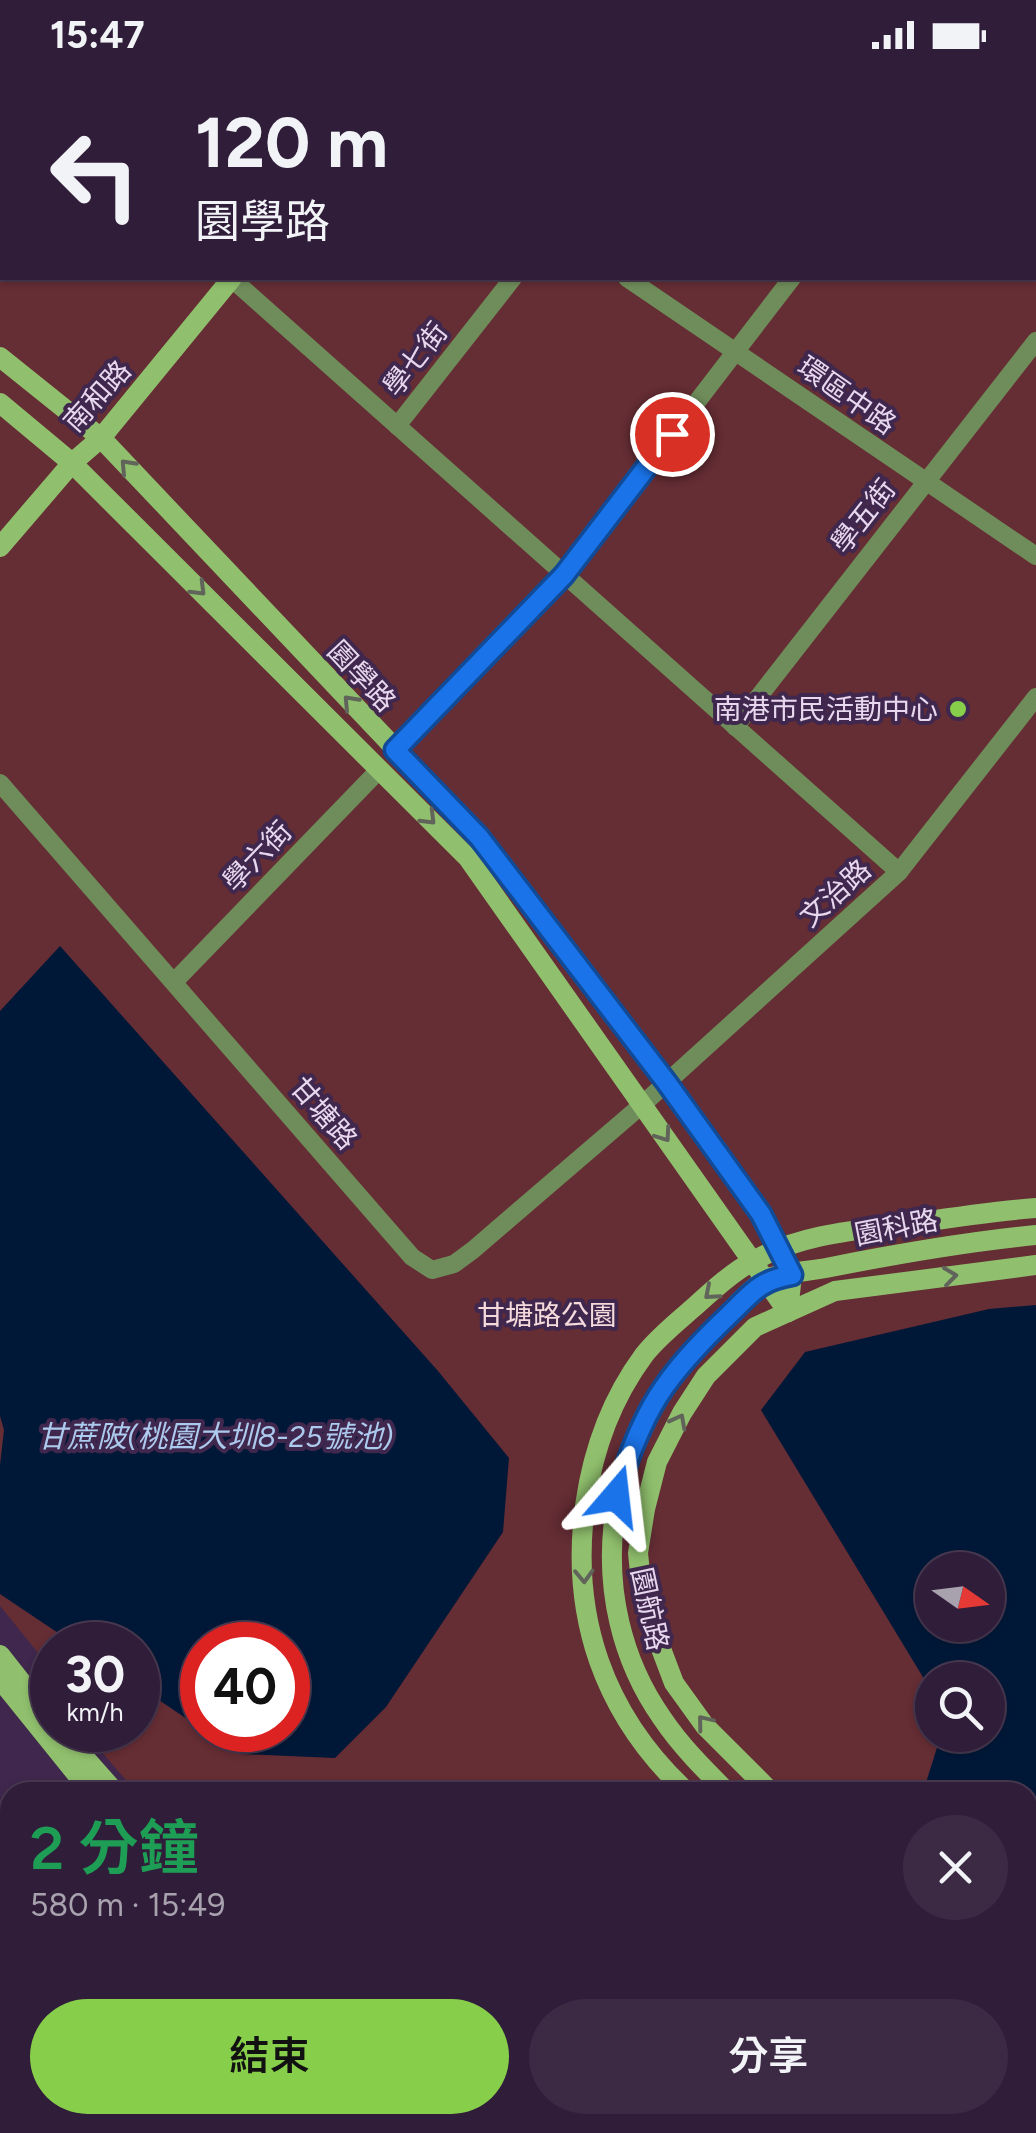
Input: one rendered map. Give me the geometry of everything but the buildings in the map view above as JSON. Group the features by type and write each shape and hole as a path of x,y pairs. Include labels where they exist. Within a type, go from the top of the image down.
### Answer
{"street":[{"name":"南和路","path":"0,547 72,463 101,438 229,280"},
{"path":"233,280 899,872"},
{"name":"學七街","path":"397,426 511,280"},
{"name":"環區中路","path":"630,280 1036,556"},
{"path":"395,750 564,575 790,280"},
{"name":"學五街","path":"735,727 1036,340"},
{"name":"園學路","path":"0,357 101,438 479,837 667,1083 761,1214 792,1275"},
{"name":"園學路","path":"0,402 72,463 468,858 788,1312"},
{"name":"文治路","path":"643,1104 899,872 1036,697"},
{"name":"學六街","path":"174,982 380,770"},
{"name":"甘塘路","path":"0,782 412,1257 432,1270 454,1264 473,1250 643,1104"},
{"path":"677,1782 642,1745 617,1702 598,1660 584,1596 584,1509 603,1434 646,1353 720,1284 753,1260 779,1250 827,1234 1036,1208"},
{"name":"園科路","path":"766,1279 941,1245 1036,1235"},
{"path":"761,1782 705,1726 674,1683 643,1602 638,1552 645,1509 657,1462 682,1413 706,1376 756,1326 834,1290 1036,1265"},
{"path":"788,1312 792,1275"},
{"name":"園航路","path":"718,1782 660,1717 634,1668 616,1610 610,1550 616,1496 627,1460 662,1385 694,1348 766,1279"},
{"path":"0,1655 30,1693"},
{"path":"0,1679 82,1782"},
{"path":"80,1752 106,1782"}],"green space":[{"name":"甘塘路公園","path":"0,280 1036,280 1036,1782 127,1782 102,1752 160,1752 160,1622 30,1622 30,1643 0,1606"}],"water":[{"name":"甘蔗陂(桃園大圳8-25號池)","path":"60,946 438,1371 509,1458 503,1532 386,1707 335,1758 238,1752 310,1752 310,1622 180,1622 180,1714 160,1701 160,1622 42,1622 0,1594 0,1465 4,1430 0,1416 0,1011"},
{"path":"1036,1305 1036,1782 926,1782 936,1752 1005,1752 1005,1662 915,1664 761,1410 805,1352 989,1309"}],"place":[{"name":"南港市民活動中心","path":"958,709"}],"route":[{"path":"616,1496 633,1442 662,1385 694,1348 766,1279 792,1275 761,1214 667,1083 479,837 395,750 564,575 672,434"}]}
